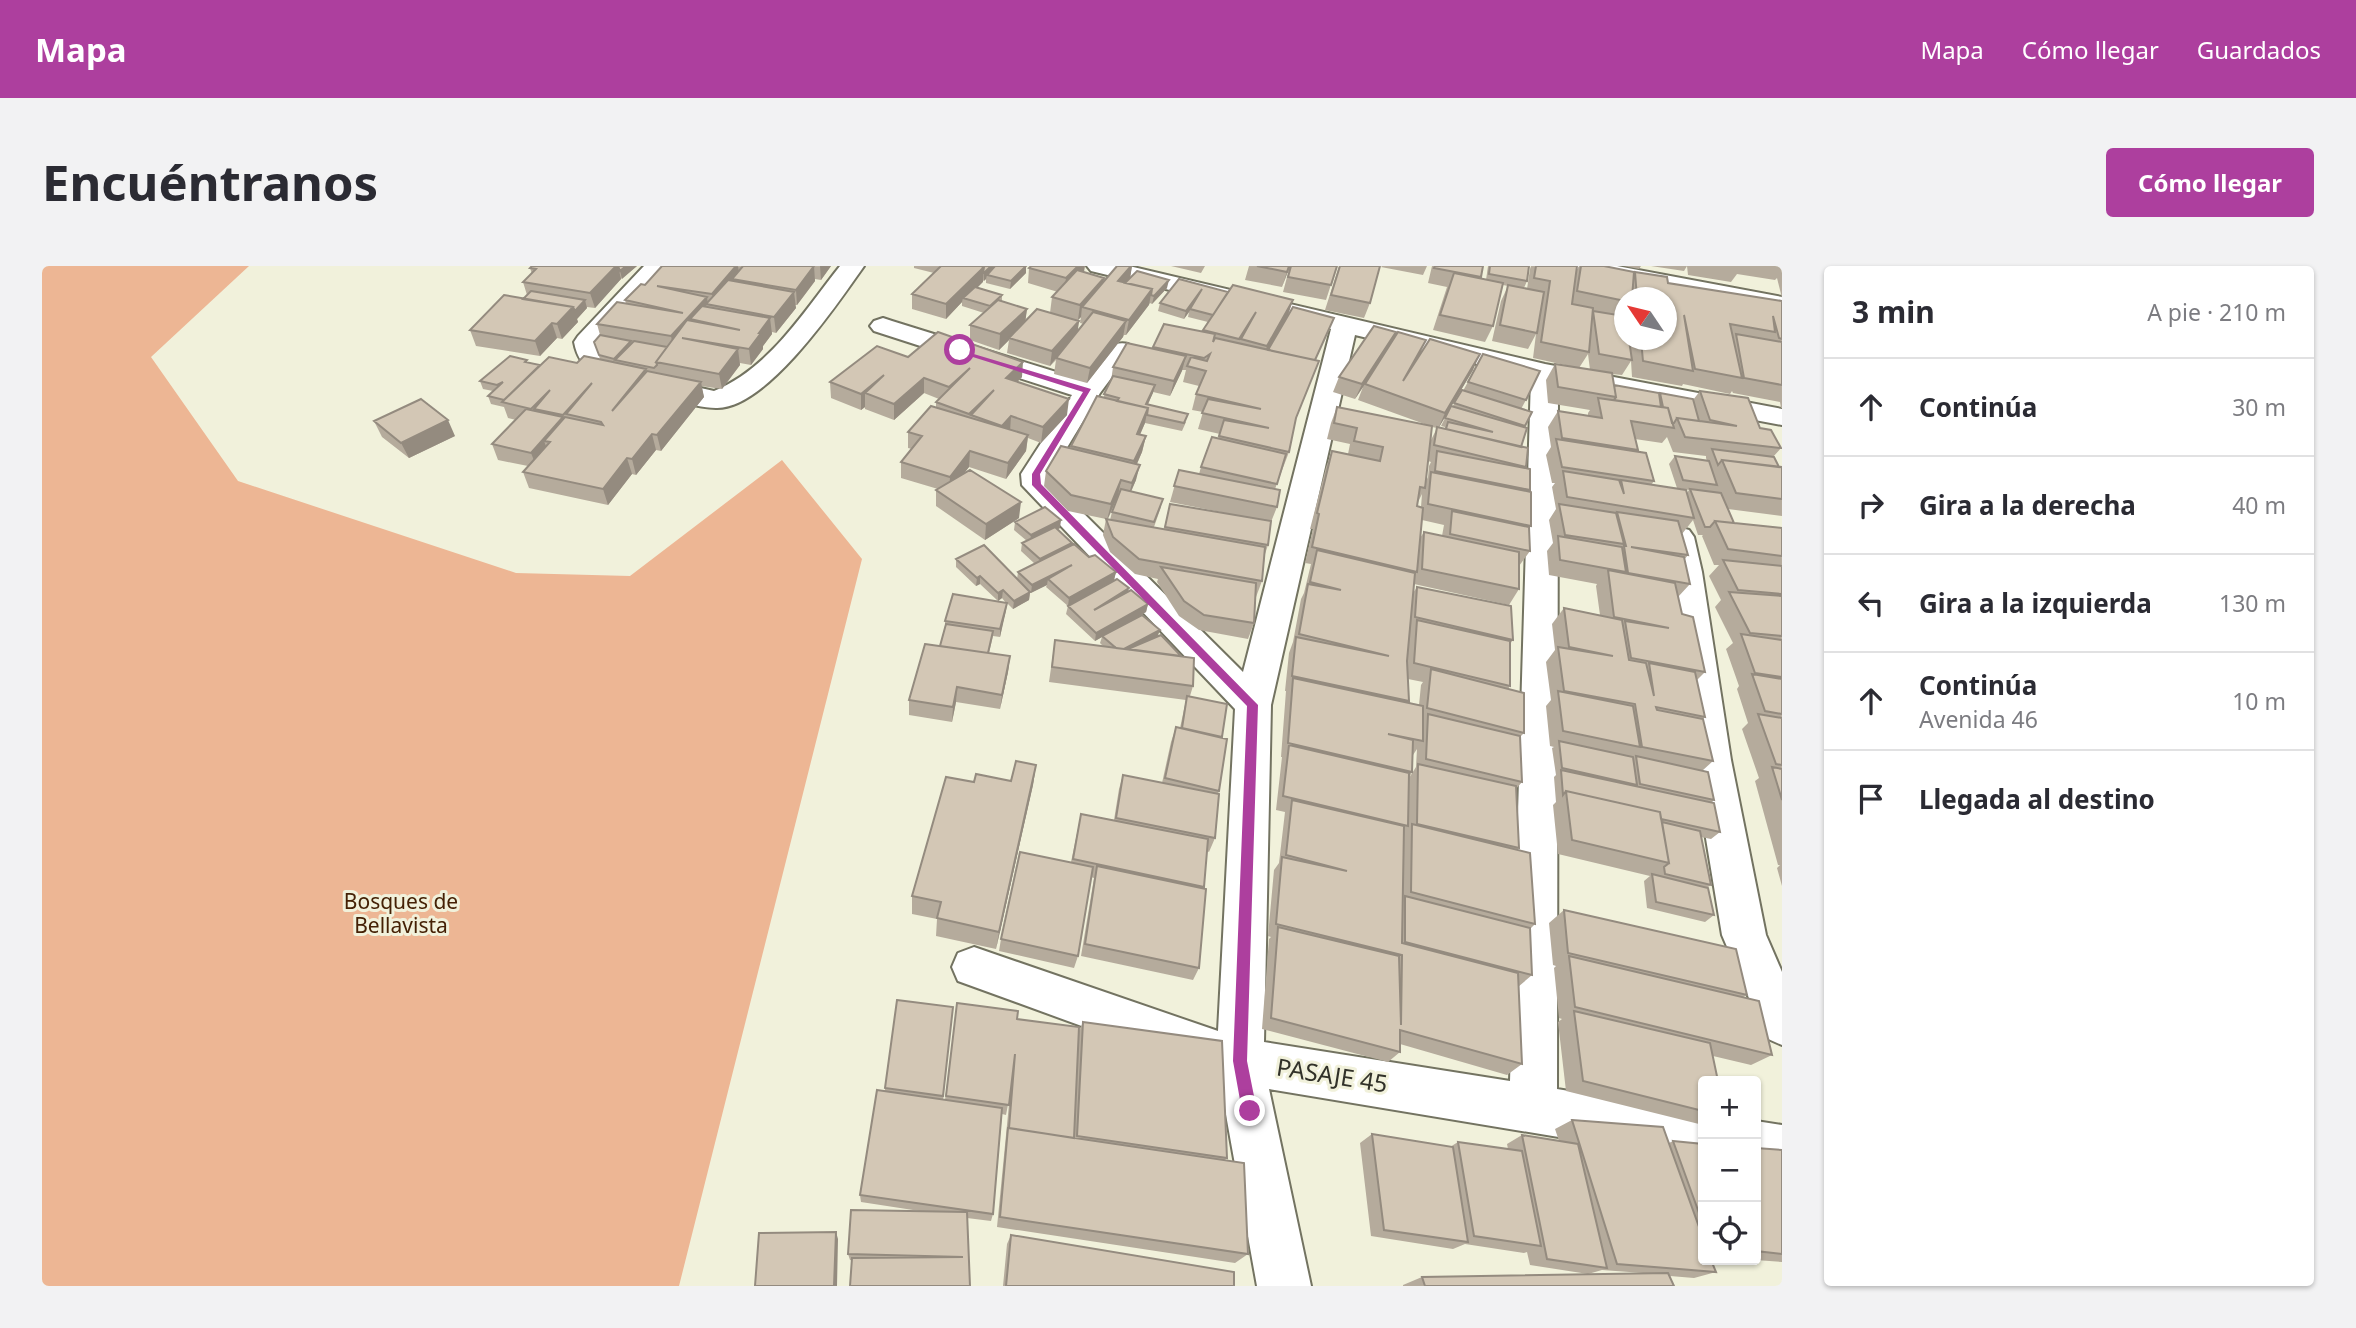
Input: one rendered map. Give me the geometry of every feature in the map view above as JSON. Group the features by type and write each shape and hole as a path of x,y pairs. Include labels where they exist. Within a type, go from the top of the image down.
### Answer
{"street":[{"path":"657,266 587,342 590,357 598,366 620,375 717,400 747,387 774,364 852,266"},
{"path":"1100,266 1773,424"},
{"path":"1578,266 1782,304"},
{"path":"1284,1286 1240,1061 1253,705 1345,323"},
{"path":"883,326 1088,391"},
{"path":"1119,350 1088,391 1036,474 1037,485 1253,705"},
{"path":"1533,1109 1545,372"},
{"path":"1678,537 1686,572 1712,760 1744,935 1782,1023"},
{"name":"PASAJE 45","path":"974,967 1240,1061 1698,1136"},
{"path":"1761,1146 1782,1150"}],"green space":[{"name":"Bosques de Bellavista","path":"42,266 249,266 151,357 238,481 516,573 630,576 782,460 862,559 679,1286 42,1286"}],"building":[{"path":"616,266 590,293 523,282 536,269 530,268"},
{"path":"662,266 736,266 712,294 657,286 707,297 671,336 597,324 617,302 683,313 625,300 641,284 645,285"},
{"path":"743,266 814,266 796,290 732,279"},
{"path":"941,266 984,267 946,304 912,294"},
{"path":"995,266 1026,266 1011,281 987,275"},
{"path":"1078,266 1066,278 1029,268"},
{"path":"1117,266 1131,266 1118,281 1152,289 1129,320 1082,307"},
{"path":"1257,266 1289,266 1287,272"},
{"path":"1291,266 1337,266 1331,285 1288,277"},
{"path":"1340,266 1380,266 1370,303 1331,295"},
{"path":"1483,266 1481,277 1434,268"},
{"path":"1490,266 1529,266 1527,281 1489,274"},
{"path":"1536,266 1577,266 1572,304 1593,308 1589,352 1541,342 1550,281 1534,278"},
{"path":"1581,266 1604,266 1634,272 1633,287 1614,287 1614,299 1577,291"},
{"path":"1077,270 1104,278 1080,305 1052,297"},
{"path":"1137,271 1169,280 1154,296 1151,295 1152,289 1125,283"},
{"path":"1635,272 1667,277 1668,283 1782,301 1782,339 1779,338 1773,316 1775,332 1730,324 1742,378 1695,369 1684,315 1693,371 1643,361 1642,350 1677,350 1677,287 1636,287"},
{"path":"1454,273 1503,283 1493,326 1440,315"},
{"path":"1179,279 1228,292 1213,315 1190,309 1202,289 1186,311 1160,303"},
{"path":"728,280 794,292 774,317 706,304"},
{"path":"1233,285 1293,300 1267,346 1241,339 1256,312 1239,339 1203,330"},
{"path":"1508,285 1544,292 1537,333 1500,325"},
{"path":"975,287 1002,295 990,306 963,298"},
{"path":"531,291 585,300 575,311 573,307 523,299"},
{"path":"504,295 573,307 535,341 470,330"},
{"path":"998,300 1027,309 1000,334 970,325"},
{"path":"702,306 770,318 749,349 682,338 738,349 719,374 656,362 687,320 740,330 690,319"},
{"path":"1293,307 1334,318 1315,360 1268,350"},
{"path":"1037,309 1079,321 1052,351 1009,338"},
{"path":"1593,311 1614,314 1614,350 1630,350 1632,360 1599,354"},
{"path":"1093,312 1126,321 1090,368 1056,358"},
{"path":"1164,324 1215,334 1213,342 1215,338 1319,361 1296,418 1289,452 1219,436 1224,420 1269,428 1202,413 1208,399 1261,409 1196,394 1206,371 1187,366 1191,357 1207,361 1210,354 1204,358 1153,347"},
{"path":"1374,326 1396,332 1362,384 1339,377"},
{"path":"938,332 1023,362 1006,378 1069,399 1043,427 1011,416 1002,426 971,415 994,390 969,414 936,402 970,368 949,387 924,378 894,404 865,393 884,375 861,394 830,382 877,346 908,357"},
{"path":"1398,332 1426,340 1403,381 1430,339 1480,354 1445,413 1365,384"},
{"path":"1736,334 1782,342 1782,385 1744,378"},
{"path":"600,335 631,341 614,359 599,355 594,342"},
{"path":"634,341 667,347 654,368 615,360"},
{"path":"1127,343 1186,356 1174,381 1113,367"},
{"path":"1483,354 1540,371 1526,400 1468,382"},
{"path":"510,356 540,365 504,400 488,396 503,382 497,385 480,381"},
{"path":"584,356 646,369 612,411 647,371 701,382 657,435 652,434 632,459 627,458 603,489 523,472 550,442 544,441 565,417 603,425 601,422 566,414 592,383 563,415 534,409 550,390 531,409 502,402 549,357 577,363"},
{"path":"1555,364 1612,373 1616,397 1558,387"},
{"path":"1113,376 1155,385 1146,404 1188,414 1184,423 1147,415 1148,408 1117,401 1119,398 1104,394"},
{"path":"1614,385 1659,393 1661,407 1614,400"},
{"path":"1462,390 1532,412 1525,426 1454,403"},
{"path":"1700,391 1748,398 1760,428 1771,430 1781,448 1685,437 1677,418 1737,426 1710,420"},
{"path":"1660,393 1693,399 1699,421 1677,418 1672,423 1668,408 1663,407"},
{"path":"1097,396 1148,408 1137,434 1146,436 1134,461 1071,446"},
{"path":"1598,398 1668,408 1674,428 1631,421 1638,450 1562,438 1558,411 1602,418"},
{"path":"421,399 448,420 401,443 374,421"},
{"path":"931,406 1028,435 1008,463 970,451 950,477 901,462 922,436 908,432"},
{"path":"1451,406 1527,428 1521,447 1446,429 1448,422 1493,432 1445,418"},
{"path":"1337,407 1432,426 1425,488 1420,487 1417,506 1423,508 1417,572 1312,547 1332,451 1380,461 1383,447 1354,441 1357,428 1334,423"},
{"path":"526,409 563,417 531,453 492,444"},
{"path":"1437,427 1528,448 1526,467 1434,445"},
{"path":"1212,437 1286,454 1277,484 1201,467"},
{"path":"1556,439 1646,453 1654,481 1562,467"},
{"path":"1061,446 1140,465 1132,483 1121,480 1111,504 1071,495 1046,471"},
{"path":"1712,449 1774,457 1779,467 1722,460 1718,465"},
{"path":"1437,451 1530,469 1530,490 1435,471"},
{"path":"1675,456 1709,461 1717,485 1683,480"},
{"path":"1722,460 1782,467 1782,499 1736,493"},
{"path":"970,470 1021,502 986,524 936,490"},
{"path":"1179,470 1280,490 1277,507 1174,486"},
{"path":"1563,471 1619,480 1624,494 1621,480 1686,490 1694,518 1567,497"},
{"path":"1431,472 1531,492 1531,526 1428,504"},
{"path":"1121,489 1163,499 1154,522 1112,512"},
{"path":"1690,489 1721,493 1734,523 1715,521 1710,527 1705,527"},
{"path":"1170,504 1271,521 1268,545 1165,527"},
{"path":"1559,504 1616,513 1624,544 1565,535"},
{"path":"1045,507 1061,520 1031,535 1015,522"},
{"path":"1452,511 1529,527 1530,551 1450,534"},
{"path":"1617,512 1678,521 1688,555 1631,547 1684,557 1690,584 1628,573 1626,546"},
{"path":"1106,519 1265,547 1262,581 1139,559 1113,537"},
{"path":"1715,521 1782,528 1782,556 1728,549"},
{"path":"1055,527 1072,543 1040,559 1022,543"},
{"path":"1424,532 1519,552 1519,589 1422,569"},
{"path":"1558,536 1622,547 1626,572 1560,560"},
{"path":"1074,544 1089,557 1095,555 1116,572 1069,598 1048,579 1072,565 1032,585 1018,572"},
{"path":"984,545 1030,592 1014,601 1003,590 998,593 980,576 977,578 956,559"},
{"path":"1317,550 1415,573 1407,661 1409,701 1292,676 1296,637 1389,656 1299,634 1308,584 1341,590 1310,582"},
{"path":"1723,560 1782,566 1782,594 1738,590"},
{"path":"1161,567 1256,583 1254,623 1204,615 1184,601"},
{"path":"1608,570 1675,583 1682,614 1693,617 1705,672 1631,658 1625,621 1669,628 1614,617"},
{"path":"1117,579 1129,588 1094,610 1131,590 1148,604 1096,633 1068,606"},
{"path":"1417,587 1511,606 1513,640 1415,617"},
{"path":"1729,592 1782,596 1782,636 1750,633"},
{"path":"953,594 1007,603 1000,629 945,621"},
{"path":"1564,608 1622,620 1629,660 1646,663 1654,696 1649,663 1695,672 1705,717 1656,707 1657,710 1703,719 1713,761 1642,747 1635,704 1564,691 1558,647 1613,656 1569,647"},
{"path":"1142,615 1160,630 1124,649 1116,648 1102,636"},
{"path":"1417,620 1510,641 1510,686 1414,663"},
{"path":"946,624 993,631 988,653 940,646"},
{"path":"1741,634 1782,640 1782,677 1755,673"},
{"path":"1161,635 1181,656 1128,649"},
{"path":"1055,640 1194,658 1193,686 1052,667"},
{"path":"925,644 1010,656 1002,695 957,687 953,707 909,700"},
{"path":"1431,669 1524,693 1524,733 1427,708"},
{"path":"1752,674 1782,679 1782,714 1765,711"},
{"path":"1293,678 1423,706 1423,741 1388,734 1413,740 1412,772 1288,743"},
{"path":"1558,691 1633,706 1640,747 1563,731"},
{"path":"1187,696 1227,704 1222,737 1182,728"},
{"path":"1428,714 1520,736 1522,782 1426,759"},
{"path":"1758,714 1782,718 1782,765 1776,764"},
{"path":"1176,727 1227,739 1219,791 1165,778"},
{"path":"1559,741 1633,757 1637,785 1562,768"},
{"path":"1289,745 1409,773 1408,826 1283,796"},
{"path":"1636,756 1708,772 1714,800 1640,784"},
{"path":"1016,761 1036,765 999,932 937,918 941,902 912,896 946,777 974,782 976,774 1011,781"},
{"path":"1418,764 1516,786 1519,848 1417,824"},
{"path":"1772,767 1782,769 1782,800"},
{"path":"1561,770 1714,803 1720,832 1661,819 1660,812 1566,791 1563,795"},
{"path":"1123,775 1219,794 1215,838 1116,818"},
{"path":"1566,791 1660,812 1669,863 1572,840"},
{"path":"1292,800 1404,826 1402,943 1518,973 1522,1064 1400,1030 1400,1052 1271,1018 1278,927 1399,956 1401,1025 1402,955 1276,924 1282,857 1347,871 1286,855"},
{"path":"1081,814 1208,839 1204,887 1073,859"},
{"path":"1662,822 1700,831 1711,885 1665,874 1664,867 1669,863"},
{"path":"1412,824 1530,853 1535,924 1411,892"},
{"path":"1020,852 1093,867 1078,956 1001,939"},
{"path":"1097,866 1206,889 1199,968 1085,944"},
{"path":"1652,874 1708,888 1714,915 1656,902"},
{"path":"1405,896 1530,928 1532,975 1405,942"},
{"path":"1564,910 1736,949 1747,995 1568,953"},
{"path":"1569,956 1759,1001 1772,1055 1575,1007"},
{"path":"897,1000 953,1007 943,1096 885,1088"},
{"path":"957,1003 1018,1011 1017,1019 1079,1027 1074,1138 1009,1128 1015,1054 1009,1105 946,1096"},
{"path":"1574,1011 1710,1043 1717,1076 1698,1076 1698,1110 1583,1081"},
{"path":"1083,1022 1222,1041 1227,1158 1077,1136"},
{"path":"877,1090 1002,1108 993,1214 860,1195"},
{"path":"1572,1120 1663,1127 1698,1224 1698,1265 1713,1265 1716,1272 1617,1264"},
{"path":"1008,1128 1244,1163 1248,1254 1000,1217"},
{"path":"1372,1134 1453,1147 1468,1242 1384,1230"},
{"path":"1522,1135 1578,1144 1607,1268 1547,1259"},
{"path":"1673,1141 1698,1144 1698,1210"},
{"path":"1458,1142 1522,1151 1541,1246 1474,1236"},
{"path":"1761,1148 1782,1150 1782,1254 1761,1252"},
{"path":"851,1210 967,1212 970,1286 850,1286 852,1258 963,1257 848,1254"},
{"path":"836,1232 834,1286 755,1286 759,1233"},
{"path":"1011,1235 1234,1272 1234,1286 1006,1286"},
{"path":"1668,1273 1674,1286 1425,1286 1422,1277"}],"route":[{"path":"960,350 1088,391 1036,474 1037,485 1253,705 1240,1061 1250,1111"}]}
